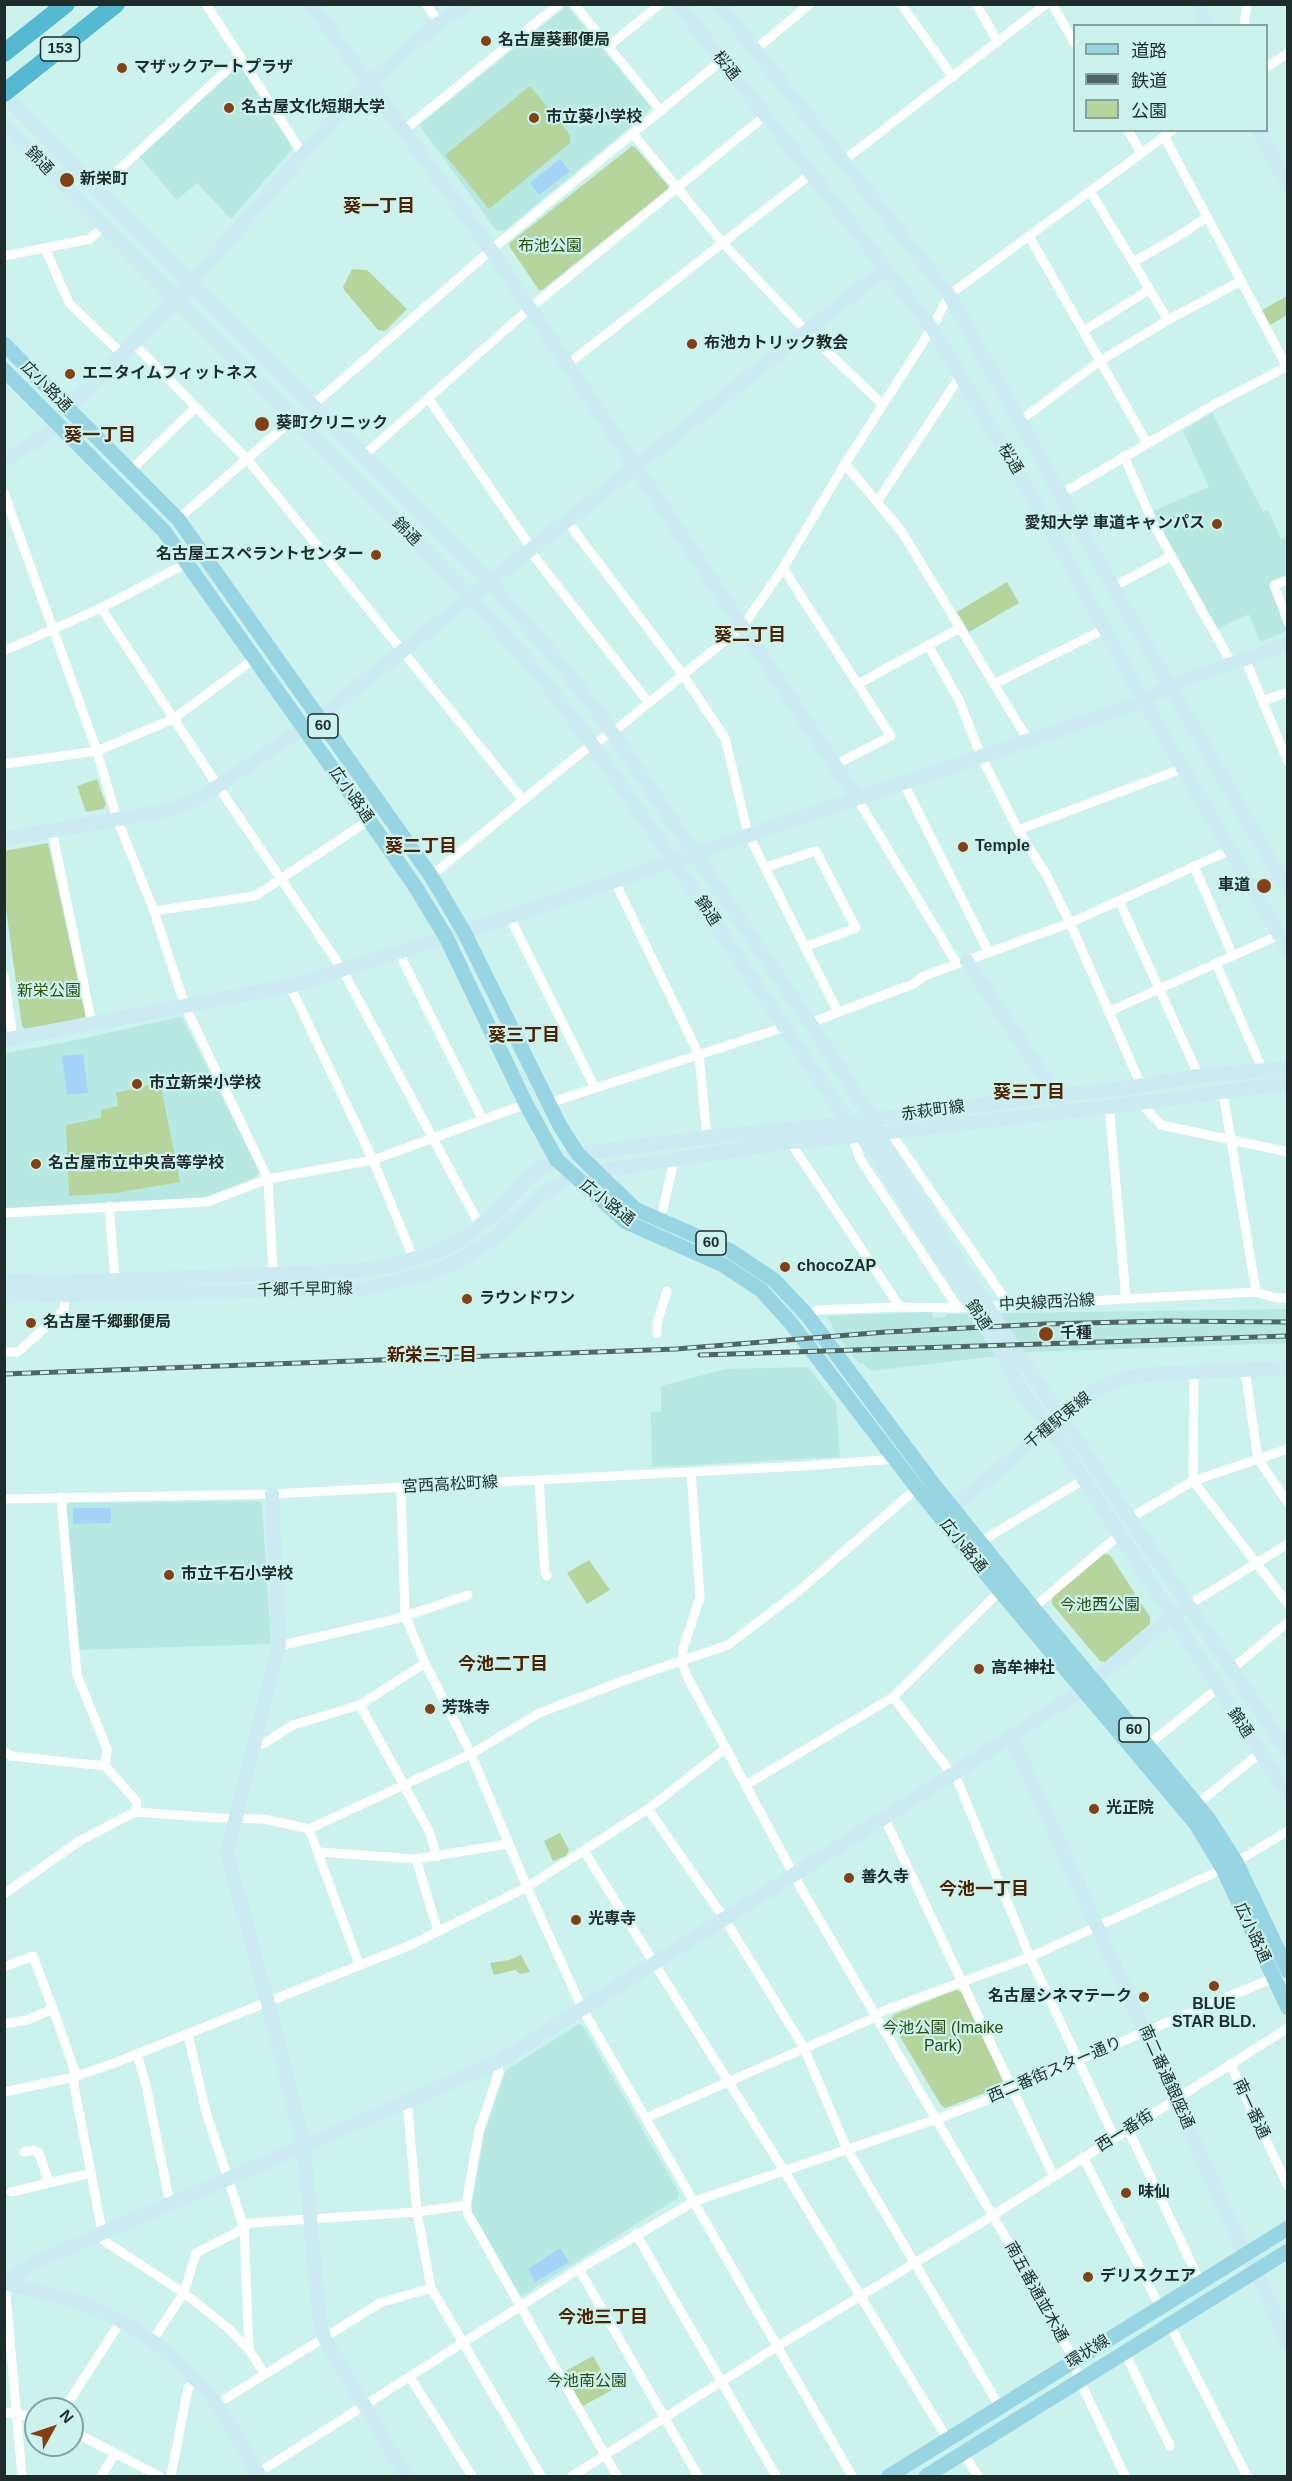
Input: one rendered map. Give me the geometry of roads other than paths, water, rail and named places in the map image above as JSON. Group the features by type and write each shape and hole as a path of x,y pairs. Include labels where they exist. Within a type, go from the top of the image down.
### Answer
{"highway":[{"name":"153","path":"4,53 66,4"},
{"name":"153","path":"4,94 116,4"}],"main road":[{"name":"広小路通","path":"4,344 178,519 431,876 464,932 549,1103 578,1154 635,1209 729,1250 767,1275 818,1329 842,1364 952,1507 1033,1608 1087,1686 1230,1866 1273,1978 1287,2008"},
{"name":"広小路通","path":"4,370 164,531 369,820 415,886 446,937 526,1104 557,1160 626,1222 723,1265 761,1290 798,1331 917,1488 1000,1592 1087,1686 1148,1745 1197,1804 1287,1971"},
{"name":"環状線","path":"926,2476 963,2453 1160,2307 1287,2228"},
{"name":"環状線","path":"889,2476 1000,2407 1076,2371 1125,2353 1287,2251"}],"street":[{"path":"206,4 302,153"},
{"path":"311,4 491,250 836,765 962,962 1056,1095 1060,1112"},
{"path":"426,4 439,23"},
{"path":"4,461 59,426 68,409 176,300 346,105 439,23 468,4"},
{"path":"404,130 559,4"},
{"path":"574,4 662,111"},
{"path":"609,46 660,4"},
{"name":"桜通","path":"678,4 812,172 932,328 1038,507 1144,701 1287,950"},
{"name":"桜通","path":"719,4 949,295 1170,686 1283,874 1287,891"},
{"path":"755,50 810,4"},
{"path":"901,4 953,77"},
{"path":"976,4 998,42"},
{"path":"843,161 1046,4"},
{"path":"1052,4 1073,40"},
{"path":"1198,4 1205,24"},
{"path":"1244,24 1247,4"},
{"path":"1268,67 1287,53"},
{"path":"97,190 240,58"},
{"path":"312,406 491,250 722,60"},
{"name":"錦通","path":"4,94 312,406 490,582 559,662 613,732 697,854 873,1120 885,1132 891,1157 912,1201 1003,1354 1020,1390 1048,1426 1287,1795"},
{"path":"363,456 530,308 766,115"},
{"name":"錦通","path":"4,125 471,597 542,678 592,744 673,860 854,1132 873,1151 912,1201 1190,1604 1232,1669 1283,1735 1287,1752"},
{"path":"1129,132 1142,153"},
{"path":"1259,132 1287,186"},
{"path":"633,134 722,242 807,332 883,405"},
{"path":"431,876 592,744 613,732 743,626 783,568 845,464 932,328 949,295 1169,134 1207,217 1287,367 1217,403 1061,494"},
{"path":"568,364 812,172"},
{"path":"1090,191 1168,320"},
{"path":"1133,262 1207,217"},
{"path":"4,256 90,239 103,227"},
{"path":"1029,236 1147,443"},
{"path":"45,248 69,303 122,354"},
{"path":"4,839 171,810 199,798 218,786 318,718 886,268"},
{"path":"1021,420 1100,361 1168,320 1241,281"},
{"path":"1083,331 1149,290"},
{"path":"133,343 247,459 523,800"},
{"path":"877,502 961,375"},
{"path":"428,398 531,550 649,703"},
{"path":"130,471 196,407"},
{"path":"178,519 293,419"},
{"path":"1124,456 1154,525 1171,556 1262,701 1287,762"},
{"path":"845,464 902,532 1028,740"},
{"path":"4,494 97,751 117,819 154,911 185,1006 268,1179 274,1290"},
{"path":"567,521 683,675 725,738 748,834 838,1012"},
{"path":"1113,587 1171,556"},
{"path":"4,651 101,608 187,563"},
{"path":"783,568 891,735 836,765"},
{"path":"1287,580 1274,585 1287,622"},
{"path":"101,608 342,969 480,1226"},
{"path":"858,684 960,628"},
{"path":"993,684 1105,629"},
{"path":"4,975 9,1039 290,986 464,932 1144,701 1170,686 1287,644"},
{"path":"928,645 959,700 981,756 1018,830 1047,876 1070,923 1141,1085"},
{"path":"4,764 97,751 173,719 254,660"},
{"path":"1262,701 1287,692"},
{"path":"1018,830 1184,768"},
{"path":"903,782 990,953"},
{"path":"154,911 255,896 369,820"},
{"path":"52,831 92,1024"},
{"path":"810,1023 913,984 924,976 1070,923 1230,850"},
{"path":"766,867 816,851 856,928 805,948"},
{"path":"1194,866 1233,956"},
{"path":"614,880 699,1054 707,1137"},
{"path":"1119,901 1200,1076"},
{"path":"509,916 595,1088"},
{"path":"1108,1012 1279,935"},
{"path":"398,951 483,1120"},
{"path":"1216,963 1263,1071"},
{"path":"290,986 373,1160 414,1260"},
{"path":"549,1103 785,1027"},
{"name":"赤萩町線","path":"572,1175 854,1132 873,1120 1200,1076 1287,1068"},
{"name":"赤萩町線","path":"557,1160 578,1154 707,1137 885,1132 1141,1103 1287,1083"},
{"path":"1223,1092 1256,1292"},
{"path":"1141,1103 1161,1125 1287,1152"},
{"path":"4,1213 207,1202 268,1179 373,1160 526,1104"},
{"path":"1109,1106 1126,1299"},
{"path":"854,1132 863,1163 958,1308"},
{"path":"885,1132 1009,1305"},
{"path":"790,1142 900,1307"},
{"path":"663,1209 672,1170 669,1159"},
{"name":"千郷千早町線","path":"4,1281 64,1282 353,1271 385,1267 414,1260 442,1249 480,1226 498,1211 528,1178 542,1167 557,1160"},
{"name":"千郷千早町線","path":"4,1296 363,1289 429,1274 460,1260 494,1239 542,1195 572,1175"},
{"path":"110,1206 115,1279"},
{"path":"657,1333 657,1323 667,1291"},
{"name":"中央線西沿線","path":"807,1315 817,1310 900,1307 958,1308 1256,1292 1276,1298 1287,1298"},
{"path":"4,1352 18,1352 64,1310 65,1295"},
{"name":"千種駅東線","path":"940,1517 1092,1392 1125,1378 1287,1368"},
{"path":"1245,1370 1258,1459 1287,1503"},
{"path":"1194,1372 1193,1481 1287,1604"},
{"path":"1130,1518 1193,1481 1287,1449"},
{"name":"宮西高松町線","path":"4,1499 272,1494 895,1459"},
{"path":"682,1662 683,1650 700,1597 691,1472"},
{"path":"539,1480 544,1572 547,1576"},
{"path":"980,1542 1083,1480"},
{"path":"401,1488 405,1616 425,1663 471,1755 508,1844 582,2008 852,2476"},
{"path":"4,1894 81,1840 135,1812 264,1819 309,1829 471,1755 539,1713 728,1645 800,1590 917,1488"},
{"path":"272,1494 279,1646 227,1852 304,2147 319,2318 324,2337 406,2476"},
{"path":"60,1497 77,1675 107,1749 105,1766"},
{"path":"1033,1608 1119,1535"},
{"path":"5,2283 33,2263 498,2062 1011,1736 1087,1686 1172,1616 1287,1544"},
{"path":"746,1785 892,1697 1000,1592"},
{"path":"279,1646 405,1616 468,1596"},
{"path":"1232,1669 1287,1622"},
{"name":"南五番通並木通","path":"682,1662 794,1875 1045,2305 1125,2476"},
{"path":"255,1742 263,1744 293,1725 360,1705 425,1663"},
{"path":"1148,1745 1217,1689"},
{"path":"892,1697 953,1774 1030,1956 1114,2137"},
{"path":"360,1705 429,1831 437,1857"},
{"name":"南二番通銀座通","path":"1011,1736 1287,2343"},
{"path":"4,2092 74,2077 188,2035 413,1944 527,1887 648,1809 726,1748"},
{"path":"4,1751 10,1756 105,1766 137,1802 135,1812"},
{"path":"1197,1804 1260,1753"},
{"path":"648,1809 724,1918 804,2048 847,2149 1000,2407"},
{"path":"885,1817 1053,2175"},
{"path":"309,1829 359,1964"},
{"path":"646,2118 877,2015 1030,1956 1098,1926 1230,1866 1287,1831"},
{"path":"318,1852 416,1859 508,1844"},
{"path":"584,1851 783,2169 948,2440"},
{"path":"416,1859 438,1931"},
{"path":"4,1967 33,1956 53,2009 75,2072 74,2077 104,2241 184,2293 228,2328 249,2350 264,2373"},
{"name":"西二番街スター通り","path":"259,2475 579,2269 695,2201 783,2169 937,2119 1013,2090 1145,2031 1273,1978"},
{"path":"4,2024 27,2020 53,2009"},
{"name":"西一番街","path":"572,2476 992,2215 1287,2028"},
{"path":"188,2035 206,2112 244,2227 249,2350"},
{"path":"137,2054 146,2085 170,2204"},
{"path":"498,2062 499,2072 479,2131 466,2205 468,2214 617,2476"},
{"name":"南一番通","path":"1230,2064 1287,2186"},
{"path":"404,2103 408,2111 417,2212 431,2289 541,2476"},
{"path":"1128,2129 1200,2283"},
{"path":"24,2152 34,2150 39,2153 49,2183"},
{"path":"1083,2157 1160,2307"},
{"path":"11,2192 91,2173"},
{"path":"152,2341 184,2293 196,2253 250,2223 417,2212 466,2205"},
{"path":"636,2234 776,2476"},
{"path":"579,2269 698,2476"},
{"path":"5,2283 75,2300 121,2321 152,2341 196,2380 217,2404 259,2475"},
{"path":"5,2283 22,2476"},
{"path":"217,2404 380,2303 431,2289"},
{"path":"72,2397 121,2321"},
{"path":"1170,2325 1247,2476"},
{"path":"1125,2353 1170,2446"},
{"path":"410,2377 472,2476"},
{"path":"171,2476 188,2388 196,2380"},
{"path":"4,2412 24,2415"},
{"path":"84,2437 159,2476"},
{"path":"963,2453 978,2476"},
{"path":"101,2476 115,2454"}],"railway":[{"path":"4,1374 676,1349 886,1332 1045,1324 1165,1321 1288,1322"},
{"path":"700,1355 1288,1336"}],"place":[{"name":"名古屋葵郵便局","path":"486,41"},
{"name":"マザックアートプラザ","path":"122,68"},
{"name":"名古屋文化短期大学","path":"229,108"},
{"name":"市立葵小学校","path":"534,118"},
{"name":"新栄町","path":"67,180"},
{"name":"布池カトリック教会","path":"692,344"},
{"name":"エニタイムフィットネス","path":"70,374"},
{"name":"葵町クリニック","path":"262,424"},
{"name":"愛知大学 車道キャンパス","path":"1217,524"},
{"name":"名古屋エスペラントセンター","path":"376,555"},
{"name":"Temple","path":"963,847"},
{"name":"車道","path":"1264,886"},
{"name":"市立新栄小学校","path":"137,1084"},
{"name":"名古屋市立中央高等学校","path":"36,1164"},
{"name":"chocoZAP","path":"785,1267"},
{"name":"ラウンドワン","path":"467,1299"},
{"name":"名古屋千郷郵便局","path":"31,1323"},
{"name":"千種","path":"1046,1334"},
{"name":"市立千石小学校","path":"169,1575"},
{"name":"高牟神社","path":"979,1669"},
{"name":"芳珠寺","path":"430,1709"},
{"name":"光正院","path":"1094,1809"},
{"name":"善久寺","path":"849,1878"},
{"name":"光専寺","path":"576,1920"},
{"name":"BLUE STAR BLD.","path":"1214,1986"},
{"name":"名古屋シネマテーク","path":"1144,1997"},
{"name":"味仙","path":"1126,2193"},
{"name":"デリスクエア","path":"1088,2277"}],"district":[{"name":"葵一丁目","path":"379,207"},
{"name":"葵一丁目","path":"100,436"},
{"name":"葵二丁目","path":"750,636"},
{"name":"葵二丁目","path":"421,847"},
{"name":"葵三丁目","path":"524,1036"},
{"name":"葵三丁目","path":"1029,1093"},
{"name":"新栄三丁目","path":"432,1356"},
{"name":"今池二丁目","path":"503,1665"},
{"name":"今池一丁目","path":"984,1890"},
{"name":"今池三丁目","path":"603,2318"}],"park label":[{"name":"布池公園","path":"550,247"},
{"name":"新栄公園","path":"49,992"},
{"name":"今池西公園","path":"1100,1606"},
{"name":"今池公園 (Imaike Park)","path":"943,2038"},
{"name":"今池南公園","path":"587,2382"}]}
